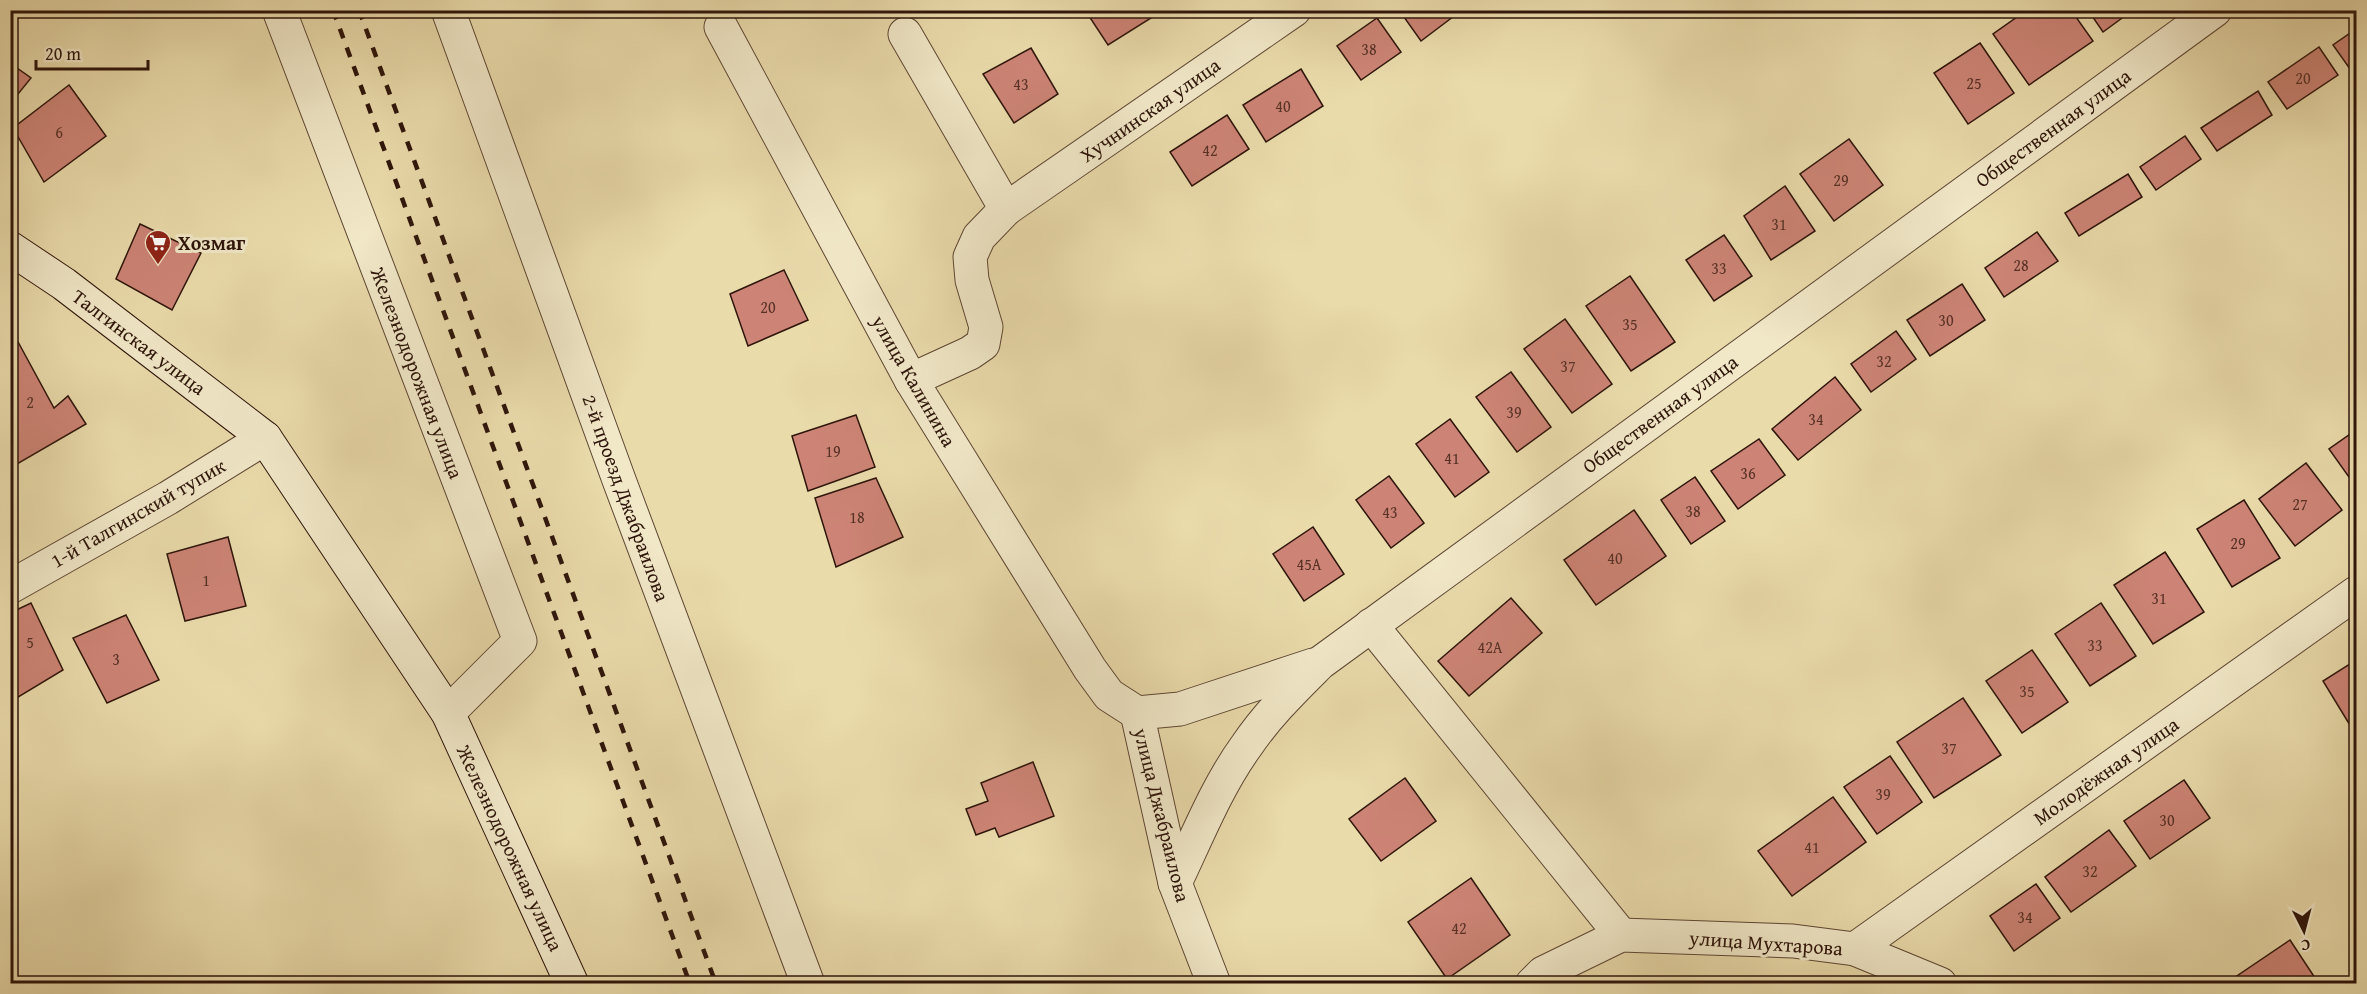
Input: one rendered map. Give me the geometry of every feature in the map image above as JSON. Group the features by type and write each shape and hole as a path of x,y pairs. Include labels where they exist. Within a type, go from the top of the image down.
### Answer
{"street":[{"name":"Железнодорожная улица","path":"279,10 520,641 448,713"},
{"name":"2-й проезд Джабраилова","path":"448,10 619,480 808,984"},
{"name":"Хучнинская улица","path":"910,380 970,354 983,344 986,327 972,280 970,257 979,237 1006,209 1294,10"},
{"name":"Общественная улица","path":"1175,883 1223,784 1245,746 1279,704 1320,663 2215,10"},
{"name":"улица Калинина","path":"721,27 910,380 1090,669 1109,695 1137,713"},
{"path":"905,34 1006,209"},
{"name":"Талгинская улица","path":"10,248 64,284 266,438"},
{"name":"Железнодорожная улица","path":"266,438 448,713 572,984"},
{"name":"1-й Талгинский тупик","path":"10,587 168,498 266,438"},
{"name":"Молодёжная улица","path":"1855,949 2356,593"},
{"path":"1371,625 1621,935 1543,973 1532,984"},
{"path":"1137,713 1180,709 1320,663"},
{"name":"улица Джабраилова","path":"1137,713 1175,883 1214,984"},
{"name":"улица Мухтарова","path":"1621,935 1793,941 1855,949 1940,984"}],"building":[{"path":"1085,10 1146,10 1151,18 1108,45"},
{"path":"1399,10 1462,10 1421,41"},
{"path":"2027,10 2071,10 2093,41 2029,85 1993,34"},
{"path":"2088,10 2133,10 2103,32"},
{"path":"1377,18 1401,52 1361,80 1337,46"},
{"path":"2356,29 2356,65 2350,69 2333,45"},
{"path":"1980,43 2014,93 1968,124 1934,73"},
{"path":"2319,47 2338,75 2287,109 2268,82"},
{"path":"1031,48 1058,94 1014,123 983,74"},
{"path":"10,63 31,78 10,104"},
{"path":"1301,69 1323,106 1266,142 1243,105"},
{"path":"69,85 106,136 44,182 13,128"},
{"path":"2258,91 2272,115 2217,151 2201,128"},
{"path":"1227,115 1249,149 1192,186 1170,152"},
{"path":"2185,136 2201,159 2156,190 2140,167"},
{"path":"1849,139 1883,185 1834,221 1800,174"},
{"path":"2128,174 2142,197 2079,236 2065,213"},
{"path":"1785,186 1815,231 1771,260 1744,216"},
{"name":"Хозмаг","path":"140,224 201,253 172,310 116,279"},
{"path":"2037,232 2058,261 2004,297 1985,268"},
{"path":"1724,235 1752,276 1714,301 1686,260"},
{"path":"784,270 808,320 748,346 730,294"},
{"path":"1630,276 1675,342 1631,371 1586,306"},
{"path":"1962,284 1985,320 1930,356 1907,320"},
{"path":"1565,319 1612,384 1572,413 1524,349"},
{"path":"1896,331 1916,359 1871,392 1851,364"},
{"path":"17,340 54,408 68,396 86,424 17,464 10,452 10,344"},
{"path":"1511,372 1551,427 1517,452 1476,397"},
{"path":"1835,377 1861,410 1798,460 1772,429"},
{"path":"856,415 875,467 808,491 792,436"},
{"path":"1450,419 1489,472 1455,497 1416,444"},
{"path":"2356,430 2356,487 2329,449"},
{"path":"1759,439 1785,475 1738,509 1711,471"},
{"path":"2306,463 2342,510 2295,546 2259,499"},
{"path":"1389,476 1424,523 1391,548 1356,500"},
{"path":"1695,477 1725,521 1691,544 1661,500"},
{"path":"876,478 903,537 836,567 815,498"},
{"path":"2244,500 2280,558 2232,587 2197,529"},
{"path":"1634,510 1666,556 1596,605 1564,560"},
{"path":"1313,527 1344,574 1304,601 1273,554"},
{"path":"228,537 246,606 185,621 167,554"},
{"path":"2165,552 2204,612 2153,644 2114,585"},
{"path":"1511,598 1542,633 1469,696 1438,661"},
{"path":"31,603 63,670 10,702 10,613"},
{"path":"2101,603 2136,656 2090,686 2055,634"},
{"path":"126,615 159,680 107,703 73,638"},
{"path":"2032,650 2068,702 2022,733 1986,681"},
{"path":"2356,660 2356,735 2323,681"},
{"path":"1963,698 2001,755 1934,798 1897,742"},
{"path":"1890,756 1922,802 1877,834 1844,787"},
{"path":"1033,762 1054,816 999,837 995,828 976,835 966,809 988,801 981,783"},
{"path":"1405,778 1436,821 1381,861 1349,819"},
{"path":"2184,780 2210,818 2150,859 2124,821"},
{"path":"1833,797 1866,842 1792,896 1758,851"},
{"path":"2109,830 2136,866 2071,912 2045,877"},
{"path":"1471,878 1510,935 1447,979 1408,922"},
{"path":"2036,884 2060,918 2014,951 1990,916"},
{"path":"2290,940 2319,984 2225,984"}],"railway":[{"path":"333,10 690,984"},
{"path":"359,10 716,984"}],"place":[{"name":"Хозмаг","path":"158,266"}]}
